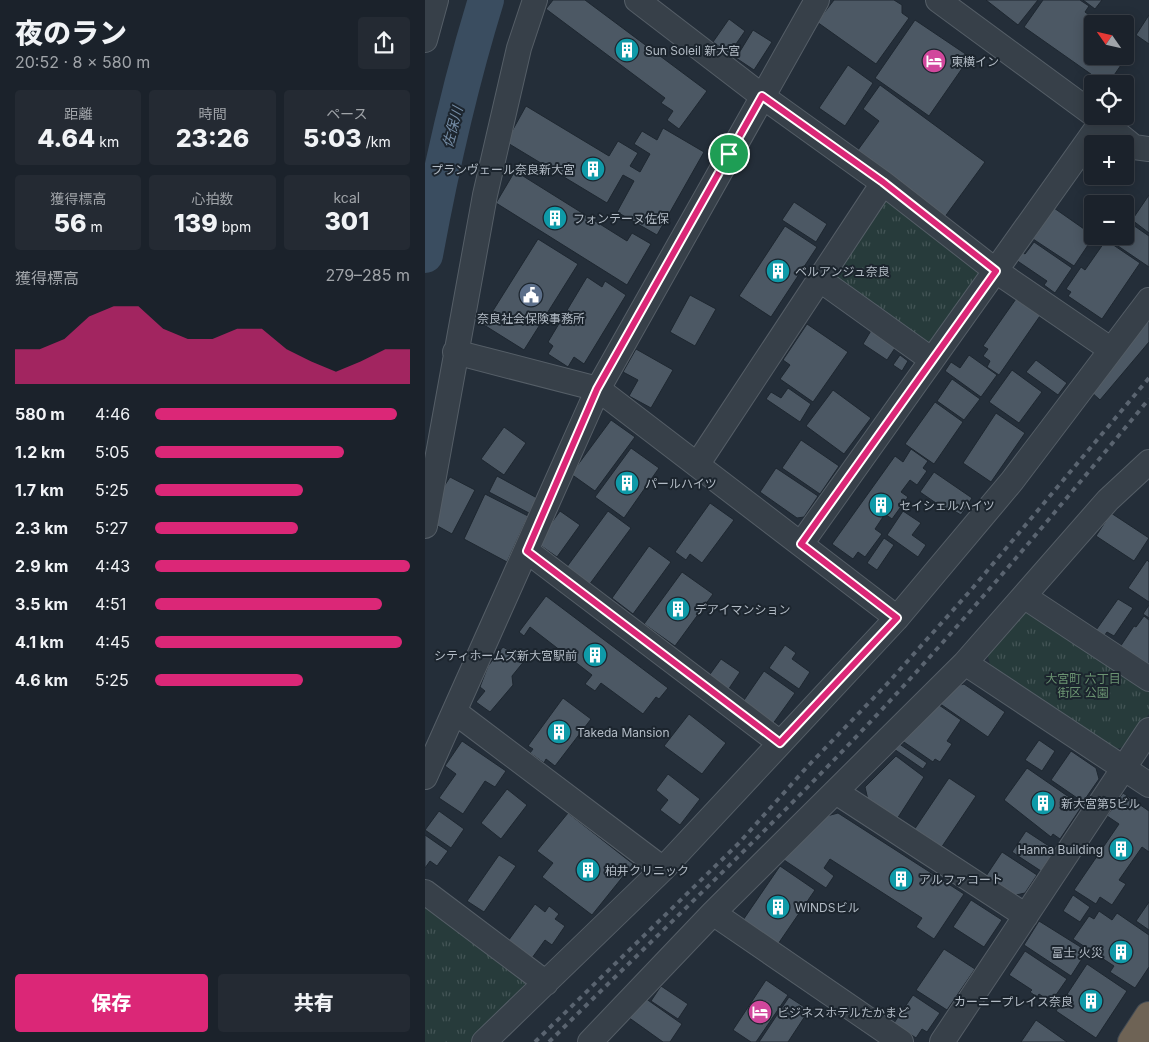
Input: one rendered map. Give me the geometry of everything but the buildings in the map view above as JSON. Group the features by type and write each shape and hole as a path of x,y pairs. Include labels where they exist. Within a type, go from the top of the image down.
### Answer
{"street":[{"path":"425,40 436,0"},
{"path":"425,526 455,352 485,195 519,48 535,0"},
{"path":"637,0 762,96 883,182 996,271 1110,349"},
{"path":"425,776 527,551 597,389 817,0"},
{"path":"938,0 1084,108"},
{"path":"801,544 996,271 1091,125"},
{"path":"1107,125 1144,152"},
{"path":"697,465 883,182"},
{"path":"819,279 932,360"},
{"path":"484,1042 663,869 897,618 1013,481 1110,349 1149,300"},
{"path":"455,352 597,389 897,618"},
{"path":"590,1042 713,913 965,663 1025,597 1108,500 1149,462"},
{"path":"527,551 780,743"},
{"path":"1025,597 1149,679"},
{"path":"965,663 1149,785"},
{"path":"455,712 663,869"},
{"path":"942,1042 1149,730"},
{"path":"837,792 1026,916"},
{"path":"425,892 546,983"},
{"path":"713,913 901,1042"}],"green space":[{"path":"887,196 984,276 929,348 828,275"},
{"name":"大宮町 六丁目 街区 公園","path":"1035,610 1149,686 1149,714 1128,746 1116,749 990,665 987,652 1023,611"},
{"path":"425,904 526,978 524,992 470,1042 425,1042"}],"waterway":[{"name":"佐保川","path":"425,255 452,126 486,0"}],"railway":[{"path":"535,1042 739,843 807,767 887,684 971,590 1149,378"},
{"path":"549,1042 814,781 899,691 1057,510 1149,399"}],"place":[{"name":"Sun Soleil 新大宮","path":"627,50"},
{"name":"東横イン","path":"934,61"},
{"name":"プランヴェール奈良新大宮","path":"593,169"},
{"name":"フォンテーヌ佐保","path":"555,218"},
{"name":"ベルアンジュ奈良","path":"778,271"},
{"name":"奈良社会保険事務所","path":"531,295"},
{"name":"パールハイツ","path":"627,483"},
{"name":"セイシェルハイツ","path":"881,505"},
{"name":"デアイマンション","path":"678,609"},
{"name":"シティホームズ新大宮駅前","path":"595,655"},
{"name":"Takeda Mansion","path":"559,732"},
{"name":"新大宮第5ビル","path":"1043,803"},
{"name":"Hanna Building","path":"1121,849"},
{"name":"柏井クリニック","path":"588,870"},
{"name":"アルファコート","path":"901,879"},
{"name":"WINDSビル","path":"778,907"},
{"name":"富士 火災","path":"1121,952"},
{"name":"カーニープレイス奈良","path":"1091,1001"},
{"name":"ビジネスホテルたかまど","path":"760,1012"}],"route":[{"path":"762,96 883,182 996,271 801,544 897,618 780,743 527,551 597,389 729,154 762,96"}]}
